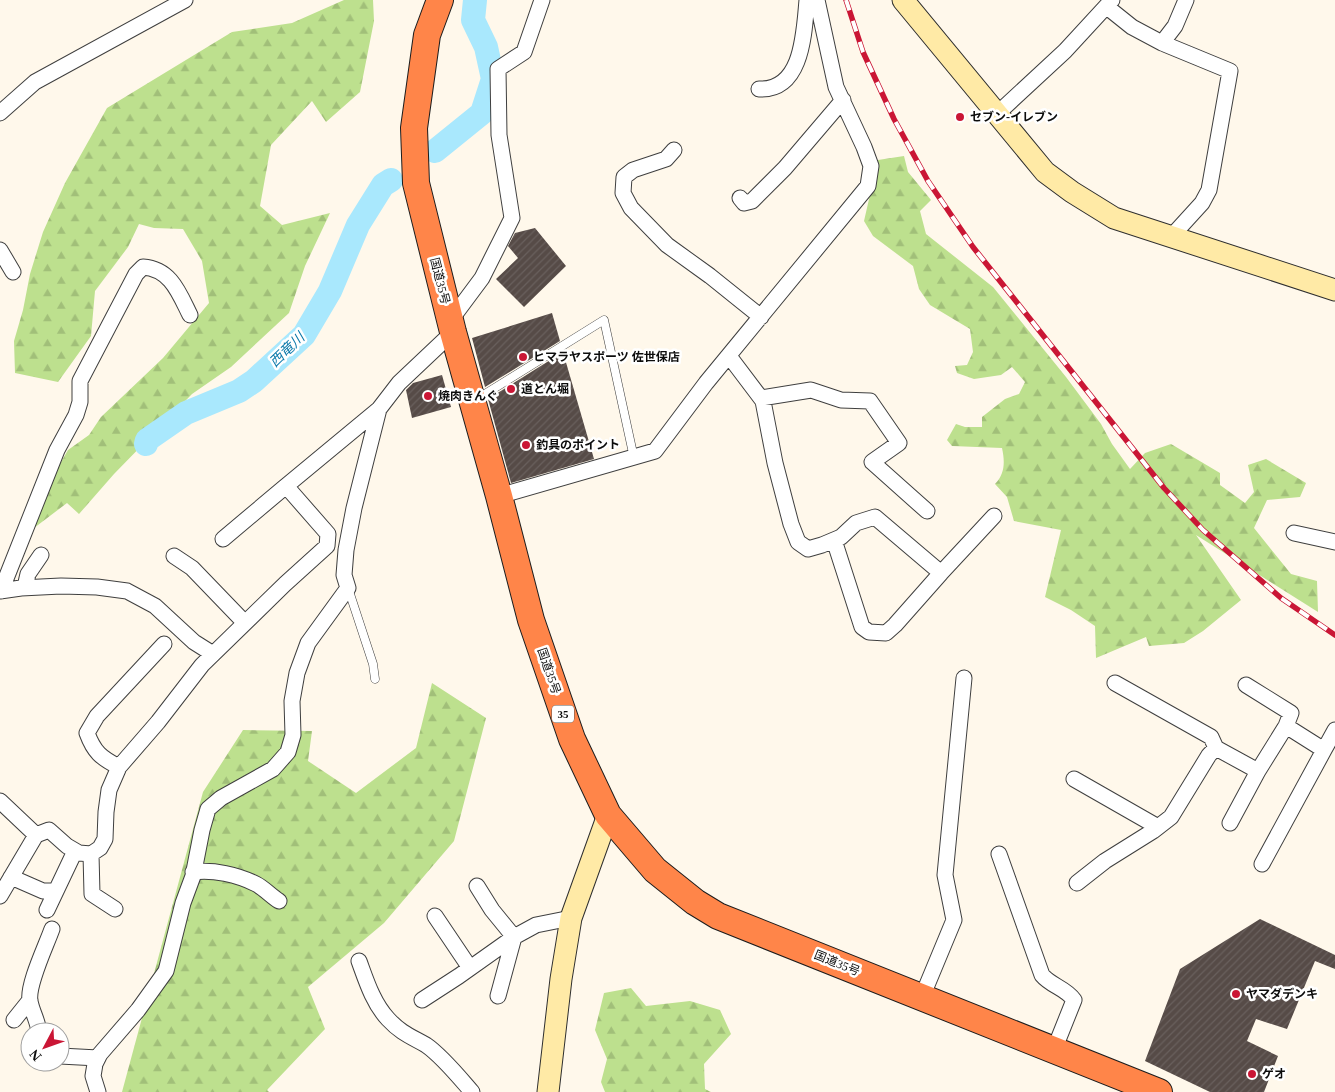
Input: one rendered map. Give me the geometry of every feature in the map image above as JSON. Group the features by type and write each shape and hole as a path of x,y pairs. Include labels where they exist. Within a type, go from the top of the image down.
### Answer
{"highway":[{"name":"国道35号","path":"440,0 427,35 414,128 416,182 451,326 499,496 531,620 569,730 608,815 655,870 695,902 718,916 1160,1092"}],"street":[{"path":"222,539 379,409 399,383 451,326 482,278 512,218 500,135 498,69 524,52 542,0"},
{"path":"758,89 769,89 784,80 794,69 800,55 806,0"},
{"path":"499,496 655,451 729,356 868,186 871,166 836,87 817,0"},
{"path":"903,0 1045,172 1072,192 1114,218 1335,290"},
{"path":"1162,43 1175,26 1186,0"},
{"path":"0,113 35,82 179,1"},
{"path":"997,114 1059,58 1109,3 1132,28 1162,43 1230,70 1209,190 1202,203 1171,237"},
{"path":"740,198 744,204 752,201 784,168 843,100"},
{"path":"674,150 666,159 633,170 624,177 623,193 630,208 667,245 710,276 761,317"},
{"path":"0,250 13,272"},
{"path":"190,315 172,281 164,273 152,267 143,266 136,274 80,381 80,402 76,415 57,450 0,591 25,588 96,587 127,591 154,606 194,642 213,654"},
{"path":"729,356 763,401 774,463 798,542 808,549 841,537 856,523 875,517 941,573"},
{"path":"761,398 811,390 841,400 870,401 899,443 872,462 927,511"},
{"path":"98,1092 93,1076 98,1058 138,1010 166,971 208,809 221,798 273,769 288,752 293,735 292,701 297,673 308,643 348,588 344,575 346,550 354,508 379,409"},
{"path":"0,896 36,835 49,830 79,853 90,854 100,848 105,839 109,790 119,767 158,722 202,665 327,546 328,534 286,486"},
{"path":"834,540 862,627 869,632 886,633 994,516"},
{"path":"1294,534 1335,542"},
{"path":"25,588 28,574 41,555"},
{"path":"174,556 192,568 245,623"},
{"path":"119,767 103,759 91,745 87,733 97,716 164,644"},
{"path":"922,997 954,920 944,875 964,678"},
{"path":"1114,683 1211,737 1216,748 1258,771"},
{"path":"1230,823 1258,771 1286,726 1291,713 1246,685"},
{"path":"1286,726 1324,750"},
{"path":"1262,864 1335,730"},
{"path":"1077,883 1171,817 1209,755 1216,748"},
{"path":"1074,779 1158,827"},
{"path":"0,801 36,835"},
{"path":"548,1092 560,989 571,918 608,815"},
{"path":"47,910 74,851"},
{"path":"90,854 92,894 114,909"},
{"path":"999,854 1042,975 1047,981 1068,992 1074,1000 1054,1050"},
{"path":"193,872 211,871 236,877 256,884 279,901"},
{"path":"11,877 43,891 56,891"},
{"path":"477,886 492,910 514,937"},
{"path":"435,916 470,968"},
{"path":"422,1000 514,937 536,925 571,918"},
{"path":"37,1022 30,1000 30,988 52,929"},
{"path":"498,996 514,937"},
{"path":"358,960 372,994 386,1017 403,1034 427,1046 472,1092"},
{"path":"14,1020 30,1000"},
{"path":"70,1057 98,1058"}],"lane":[{"path":"473,402 604,320 634,458"},
{"path":"348,588 373,664 374,679"}],"green space":[{"path":"344,0 373,0 374,21 360,92 326,122 312,101 271,145 260,206 282,225 330,213 305,266 289,313 231,367 192,394 114,474 79,514 67,503 34,528 54,474 68,450 89,435 101,417 163,358 209,303 202,261 183,229 154,228 139,224 128,247 95,291 91,336 58,382 15,373 14,341 23,310 30,274 43,232 65,183 107,108 232,32 292,23"},
{"path":"904,156 908,172 931,200 920,211 926,234 993,287 1066,377 1101,424 1112,444 1130,469 1145,453 1171,444 1220,473 1220,485 1245,503 1254,492 1248,465 1266,459 1306,483 1300,497 1267,500 1254,528 1291,574 1317,581 1318,612 1196,535 1241,600 1203,631 1184,643 1149,646 1146,637 1096,658 1095,626 1071,610 1045,597 1061,530 1014,521 1007,497 995,484 1001,476 1003,468 1002,448 952,446 947,440 956,424 965,427 982,427 982,417 1005,399 1019,394 1025,382 1012,367 1001,375 974,379 957,373 955,366 967,365 973,352 970,329 930,305 919,289 913,266 873,236 864,221 878,160"},
{"path":"432,683 486,718 454,841 384,923 308,987 325,1029 267,1090 269,1092 122,1092 203,792 243,730 312,731 308,761 356,793 416,748"},
{"path":"631,988 646,1006 690,1001 720,1010 731,1034 704,1064 705,1089 711,1092 605,1092 601,1082 607,1059 595,1030 604,993"}],"building":[{"path":"535,228 566,266 524,307 496,279 518,258 508,246 515,233"},
{"path":"552,313 560,341 485,387 472,338"},
{"path":"563,352 594,459 511,483 488,399"},
{"name":"焼肉きんぐ","path":"442,375 451,407 412,418 406,390 413,383"},
{"name":"ヤマダデンキ","path":"1260,919 1335,955 1335,969 1315,961 1287,1029 1256,1019 1247,1041 1278,1056 1264,1092 1210,1092 1145,1061 1180,969"}],"waterway":[{"name":"西竜川","path":"435,151 482,113 493,79 486,47 473,20 475,0"},
{"name":"西竜川","path":"146,444 147,440 186,413 239,391 254,381 304,335 330,291 358,225 383,185 391,180"}],"railway":[{"path":"846,0 863,52 894,119 928,181 973,247 1164,488 1203,530 1281,598 1335,635"}],"place":[{"name":"セブン-イレブン","path":"960,117"},
{"name":"ヒマラヤスポーツ 佐世保店","path":"523,357"},
{"name":"道とん堀","path":"511,389"},
{"name":"焼肉きんぐ","path":"428,396"},
{"name":"釣具のポイント","path":"526,445"},
{"name":"ヤマダデンキ","path":"1236,994"},
{"name":"ゲオ","path":"1252,1074"}]}
